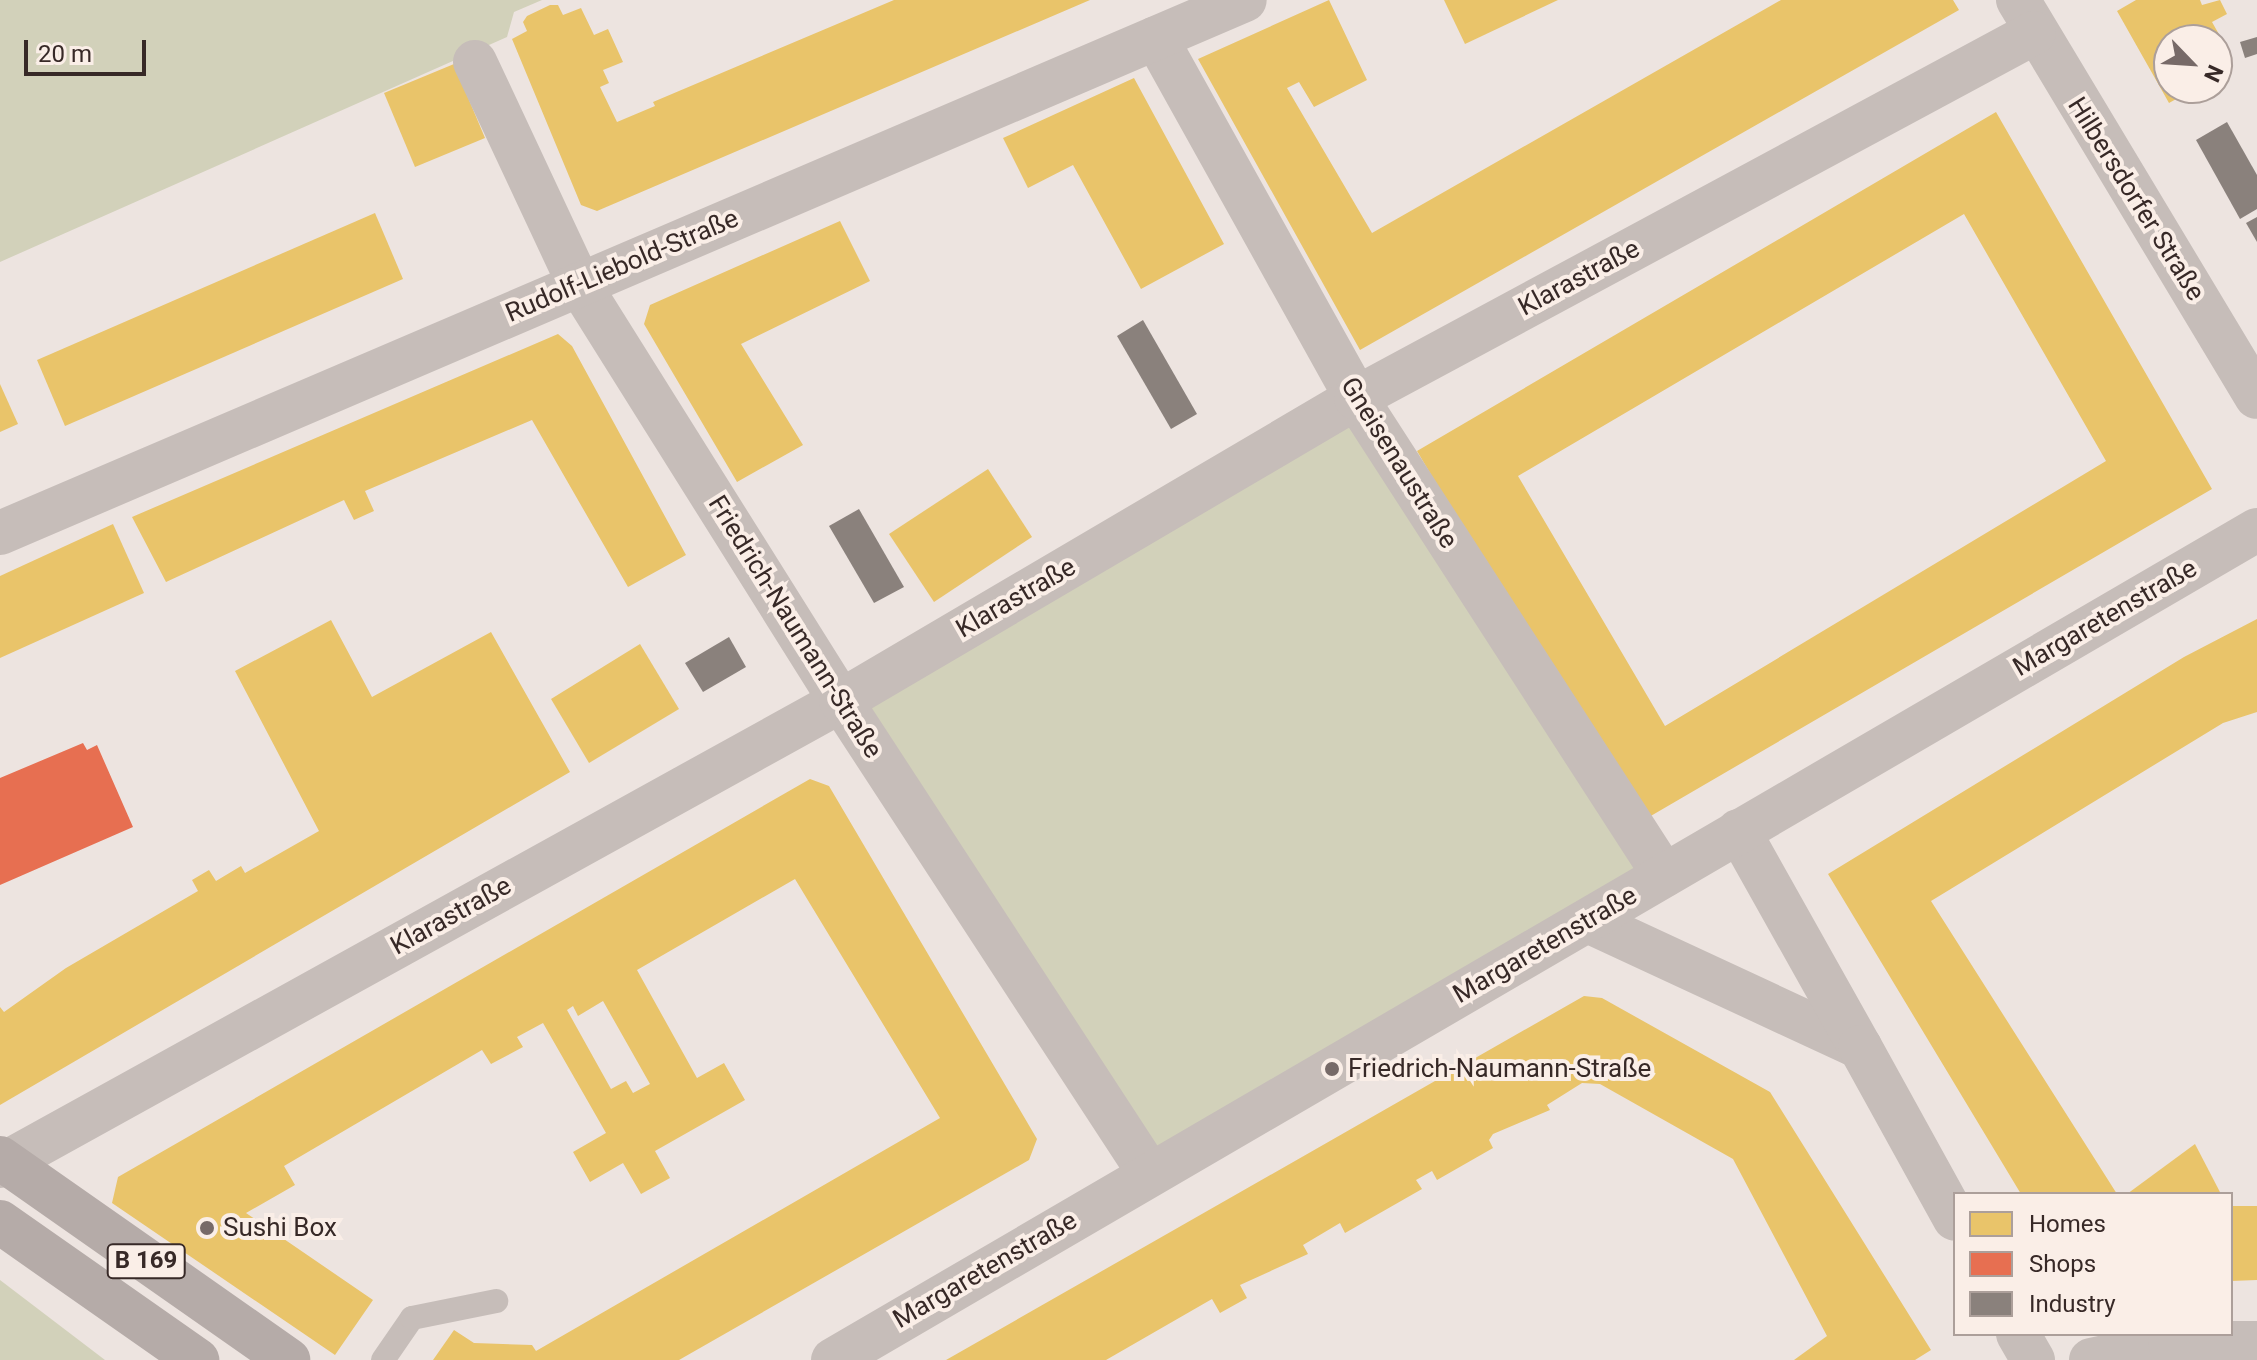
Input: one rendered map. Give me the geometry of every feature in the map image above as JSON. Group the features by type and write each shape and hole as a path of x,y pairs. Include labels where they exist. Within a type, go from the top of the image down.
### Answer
{"main road":[{"name":"B 169","path":"2,1162 288,1360"},
{"name":"B 169","path":"0,1222 197,1360"}],"street":[{"name":"Rudolf-Liebold-Straße","path":"0,533 1245,0"},
{"name":"Hilbersdorfer Straße","path":"2026,16 2257,397"},
{"name":"Klarastraße","path":"2,1162 841,701 1356,398 2026,16"},
{"name":"Gneisenaustraße","path":"1156,38 1356,398 1664,875"},
{"name":"Friedrich-Naumann-Straße","path":"475,62 579,284 841,701 1149,1173"},
{"name":"Margaretenstraße","path":"833,1360 1149,1173 2257,530"},
{"path":"1739,831 1953,1215"},
{"path":"1588,921 1860,1047"},
{"path":"2019,1336 2033,1360"},
{"path":"2091,1360 2170,1343 2257,1343"}],"lane":[{"path":"383,1360 412,1318 496,1301"}],"green space":[{"path":"0,0 542,0 514,12 507,37 0,262"},
{"path":"1352,411 1649,872 1154,1157 855,704"},
{"path":"0,1280 105,1360 0,1360"}],"building: Homes":[{"path":"894,0 1090,0 597,211 581,205 512,39 527,31 523,22 527,16 550,5 558,5 563,15 581,8 594,35 608,29 623,62 603,70 609,83 600,87 617,122 655,106 653,102"},
{"path":"1329,0 1367,80 1314,107 1299,82 1287,88 1372,233 1781,0 1953,0 1959,10 1360,350 1198,59"},
{"path":"1444,0 1558,0 1465,44"},
{"path":"2136,0 2200,0 2202,5 2220,0 2227,14 2213,24 2153,24 2153,75 2117,11"},
{"path":"454,64 485,138 415,167 384,93"},
{"path":"1134,78 1224,244 1141,289 1073,165 1028,188 1003,138"},
{"path":"1996,112 2212,489 1637,824 1417,451","holes":["1964,214 2106,461 1665,726 1518,476"]},
{"path":"375,213 403,279 65,426 37,360"},
{"path":"840,221 870,281 741,344 803,445 737,482 644,324 650,305"},
{"path":"558,334 572,346 686,555 628,587 532,420 365,491 374,511 354,520 344,500 166,582 132,517"},
{"path":"0,384 18,424 0,432"},
{"path":"988,469 1032,537 934,602 889,534"},
{"path":"113,524 144,593 0,658 0,576"},
{"path":"2257,619 2257,712 2223,723 1931,901 2116,1192 2020,1192 1828,874 2184,657"},
{"path":"331,620 372,697 491,632 570,772 0,1105 0,1007 4,1012 66,968 198,891 192,880 209,870 216,881 241,866 245,873 319,831 235,671"},
{"path":"640,644 679,709 589,763 551,699"},
{"path":"810,779 829,786 1037,1139 1029,1160 679,1360 433,1360 454,1330 474,1343 532,1345 536,1351 940,1118 795,879 637,970 697,1078 724,1063 745,1100 655,1151 670,1178 641,1194 623,1163 590,1182 573,1152 606,1133 543,1023 517,1037 523,1047 491,1064 482,1050 284,1166 295,1185 246,1213 373,1300 335,1355 112,1203 118,1177","holes":["603,1001 650,1084 633,1093 626,1081 611,1089 567,1010 573,1006 578,1016"]},
{"path":"1584,996 1602,998 1770,1092 1931,1350 1915,1360 1794,1360 1827,1336 1733,1159 1600,1084 1582,1083 1547,1105 1550,1110 1493,1134 1489,1140 1493,1148 1437,1180 1432,1171 1416,1180 1422,1189 1345,1233 1340,1223 1303,1245 1308,1254 1240,1285 1247,1298 1220,1313 1212,1299 1106,1360 946,1360"},
{"path":"2195,1144 2220,1192 2130,1192"},
{"path":"2233,1206 2257,1206 2257,1280 2233,1281"}],"building: Shops":[{"path":"83,743 87,750 97,745 133,827 0,885 0,778"}],"building: Industry":[{"path":"2257,37 2257,54 2245,58 2240,42"},
{"path":"2227,122 2257,175 2257,209 2240,219 2196,140"},
{"path":"2257,217 2257,242 2246,223"},
{"path":"1143,320 1197,414 1171,429 1117,336"},
{"path":"859,509 904,587 874,603 829,526"},
{"path":"729,637 746,667 703,692 685,663"}],"place":[{"name":"Friedrich-Naumann-Straße","path":"1332,1069"},
{"name":"Sushi Box","path":"207,1228"}]}
